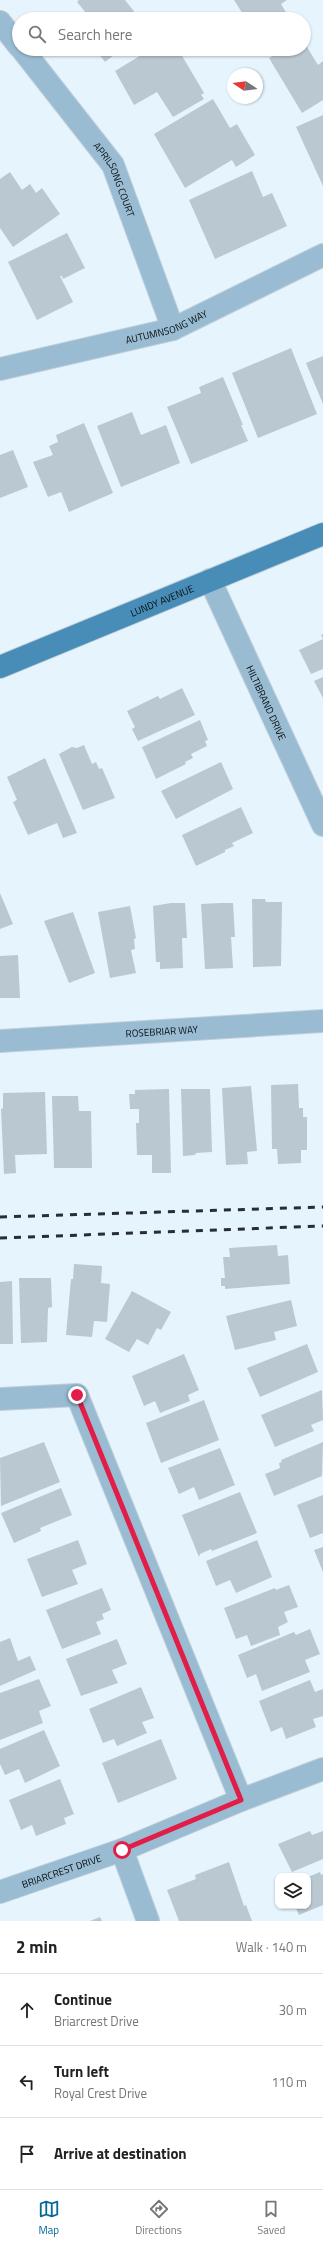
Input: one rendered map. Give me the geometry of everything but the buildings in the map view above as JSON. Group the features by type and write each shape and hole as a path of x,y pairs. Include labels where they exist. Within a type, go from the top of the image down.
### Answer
{"main road":[{"name":"LUNDY AVENUE","path":"0,667 323,534"}],"street":[{"path":"0,22 12,37"},
{"name":"APRILSONG COURT","path":"27,56 113,165 173,329"},
{"name":"AUTUMNSONG WAY","path":"0,369 173,329 323,255"},
{"name":"HILTIBRAND DRIVE","path":"210,580 323,825"},
{"name":"ROSEBRIAR WAY","path":"0,1041 323,1021"},
{"path":"0,1399 77,1395 241,1800"},
{"name":"BRIARCREST DRIVE","path":"0,1892 122,1850 241,1800 323,1769"},
{"path":"122,1850 148,1921"}],"railway":[{"path":"0,1217 323,1207"},
{"path":"0,1238 323,1226"}],"route":[{"path":"77,1395 241,1800 122,1850"}]}
